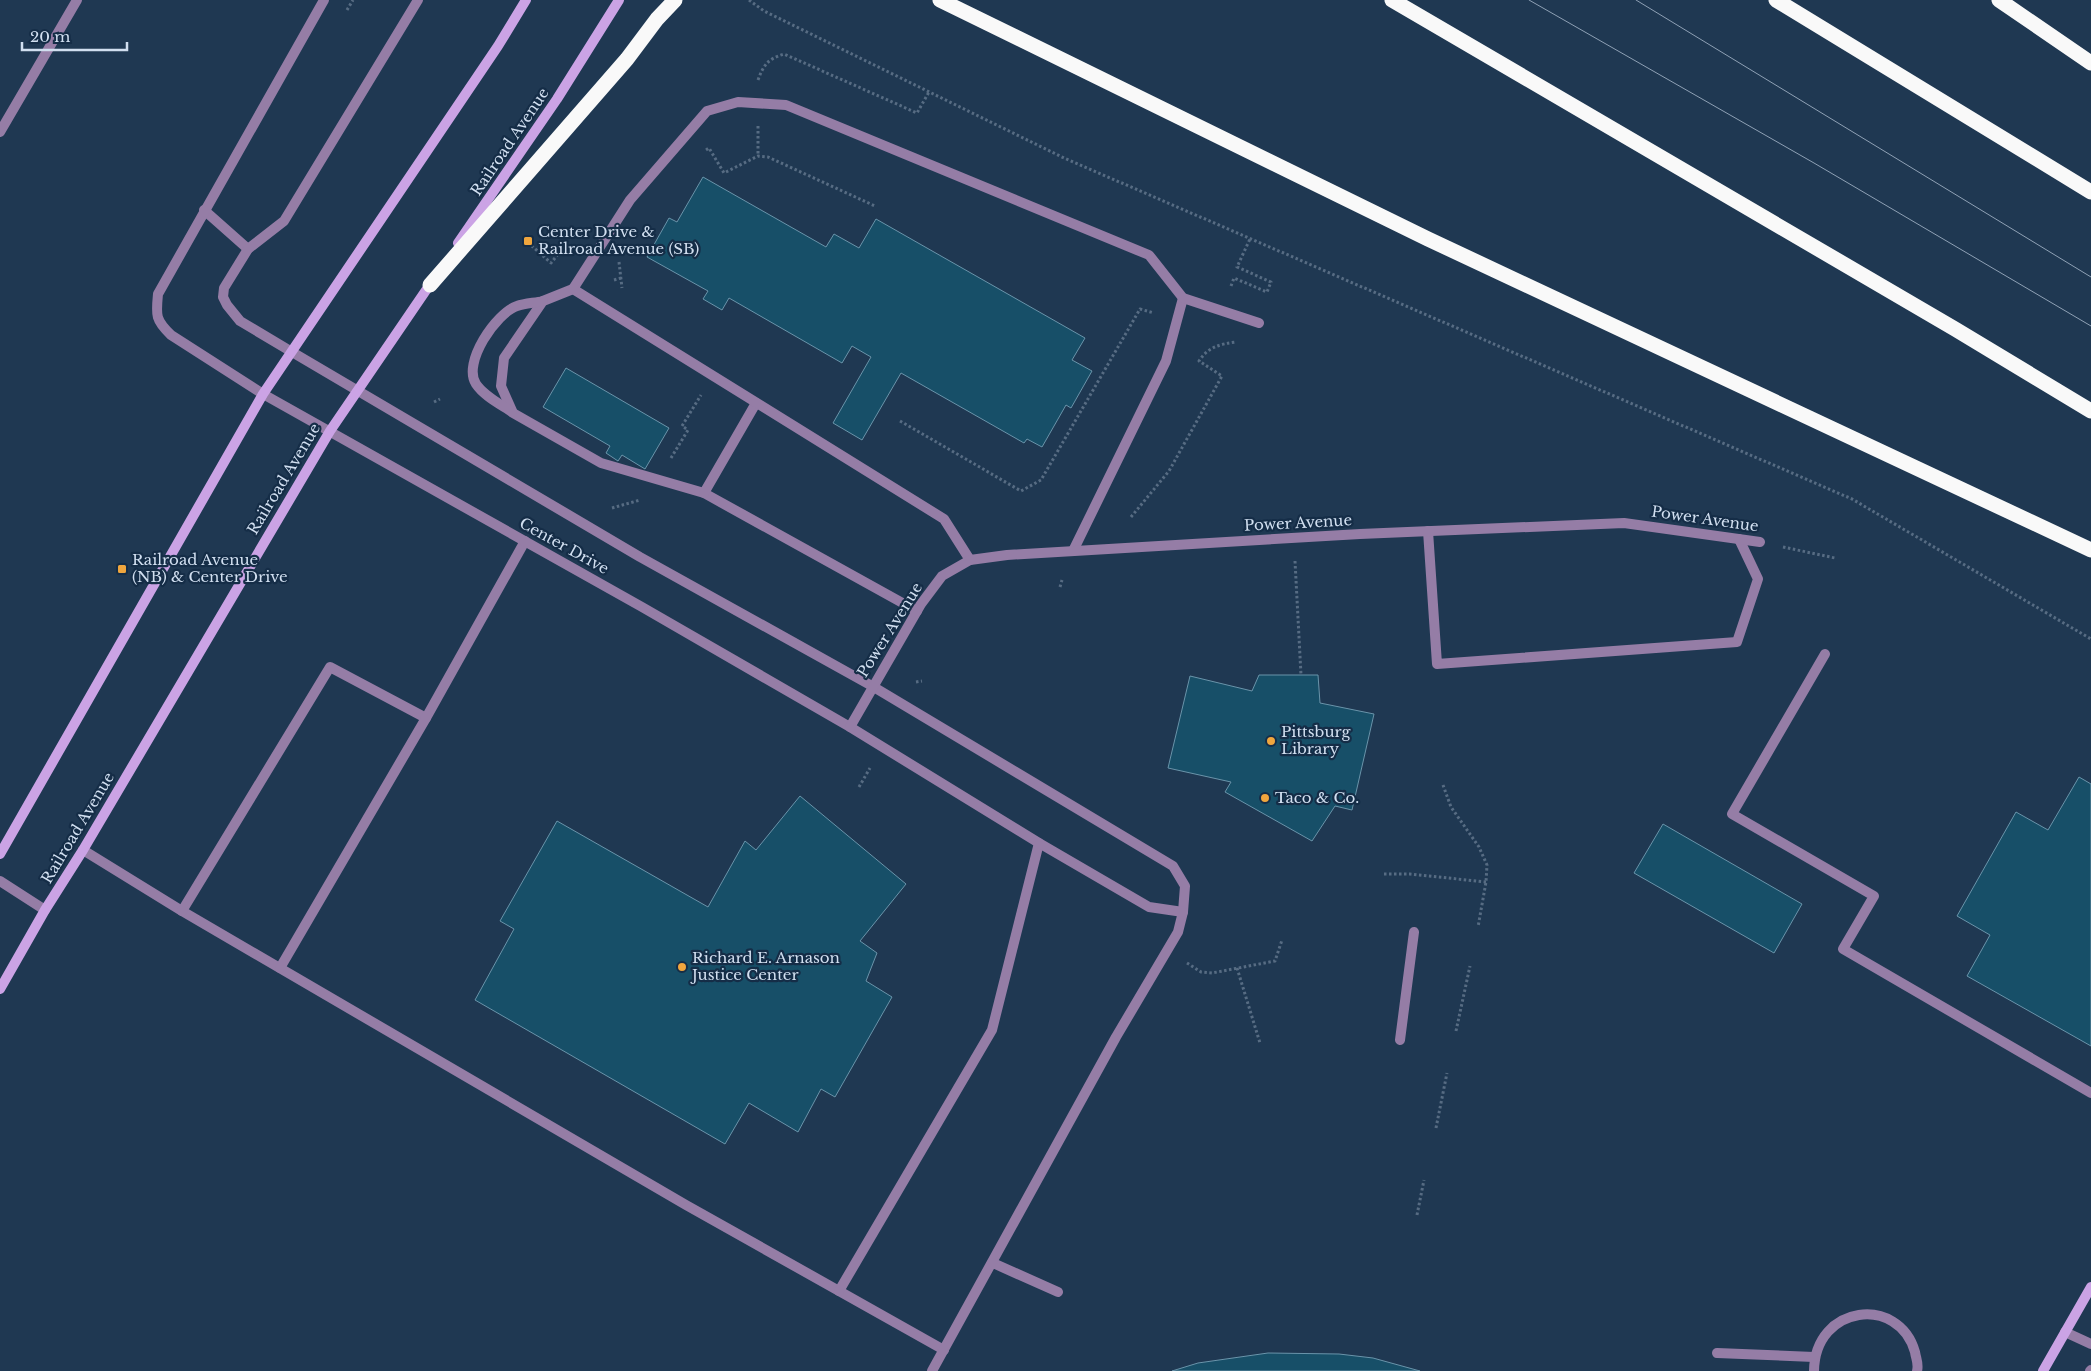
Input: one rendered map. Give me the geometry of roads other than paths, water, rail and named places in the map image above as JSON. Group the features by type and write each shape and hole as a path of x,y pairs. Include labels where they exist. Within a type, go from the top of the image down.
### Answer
{"highway":[{"path":"430,285 627,59 657,19 675,0"},
{"path":"940,0 1428,240 2091,550"},
{"path":"1392,0 1956,329 2091,410"},
{"path":"1776,0 2091,192"},
{"path":"1999,0 2091,63"}],"main road":[{"path":"0,854 263,394 492,54 526,0"},
{"name":"Railroad Avenue","path":"0,989 45,910 84,850 330,431 558,98 619,0"},
{"path":"2043,1371 2091,1287"}],"street":[{"name":"Center Drive","path":"324,0 158,294 156,309 159,323 184,345 263,394 850,727 1039,843 1149,907 1183,912"},
{"path":"204,210 248,249 284,221 418,0"},
{"path":"0,132 75,1"},
{"path":"917,611 704,493 601,463 513,413 490,397 475,383 471,367 485,335 500,317 516,306 543,301 573,290 630,200 707,111 738,102 786,105 1149,255 1183,298 1259,323"},
{"name":"Center Drive","path":"248,249 224,288 223,297 227,306 240,321 640,557 872,686 1173,866 1185,886 1183,912 1178,932 1078,1104 993,1263 932,1371"},
{"path":"573,290 944,519 970,560"},
{"path":"1073,551 1166,361 1183,298"},
{"path":"513,413 501,386 504,358 543,301"},
{"path":"704,493 756,403"},
{"name":"Power Avenue","path":"850,727 917,611 942,576 970,560 1008,554 1428,531 1624,523 1760,542"},
{"path":"1428,531 1437,664 1737,642 1758,579 1739,539"},
{"path":"280,968 426,718 525,542"},
{"path":"1825,654 1732,814 1874,896 1843,949 2091,1093"},
{"path":"182,911 330,667 426,718"},
{"path":"839,1291 992,1030 1039,843"},
{"path":"84,850 182,911 686,1205 944,1350"},
{"path":"0,881 45,910"},
{"path":"1400,1040 1414,932"},
{"path":"993,1263 1058,1292"},
{"path":"1814,1371 1814,1357 1819,1342 1829,1329 1841,1320 1860,1314 1882,1317 1900,1326 1912,1341 1918,1366 1917,1371"},
{"path":"2065,1332 2091,1344"},
{"path":"1717,1353 1814,1357"}],"tram line":[{"path":"1529,0 1814,163 2091,326"},
{"path":"1636,0 2091,277"}],"place":[{"name":"Center Drive & Railroad Avenue (SB)","path":"528,241"},
{"name":"Railroad Avenue (NB) & Center Drive","path":"122,569"},
{"name":"Pittsburg Library","path":"1271,741"},
{"name":"Taco & Co.","path":"1265,798"},
{"name":"Richard E. Arnason Justice Center","path":"682,967"}]}
